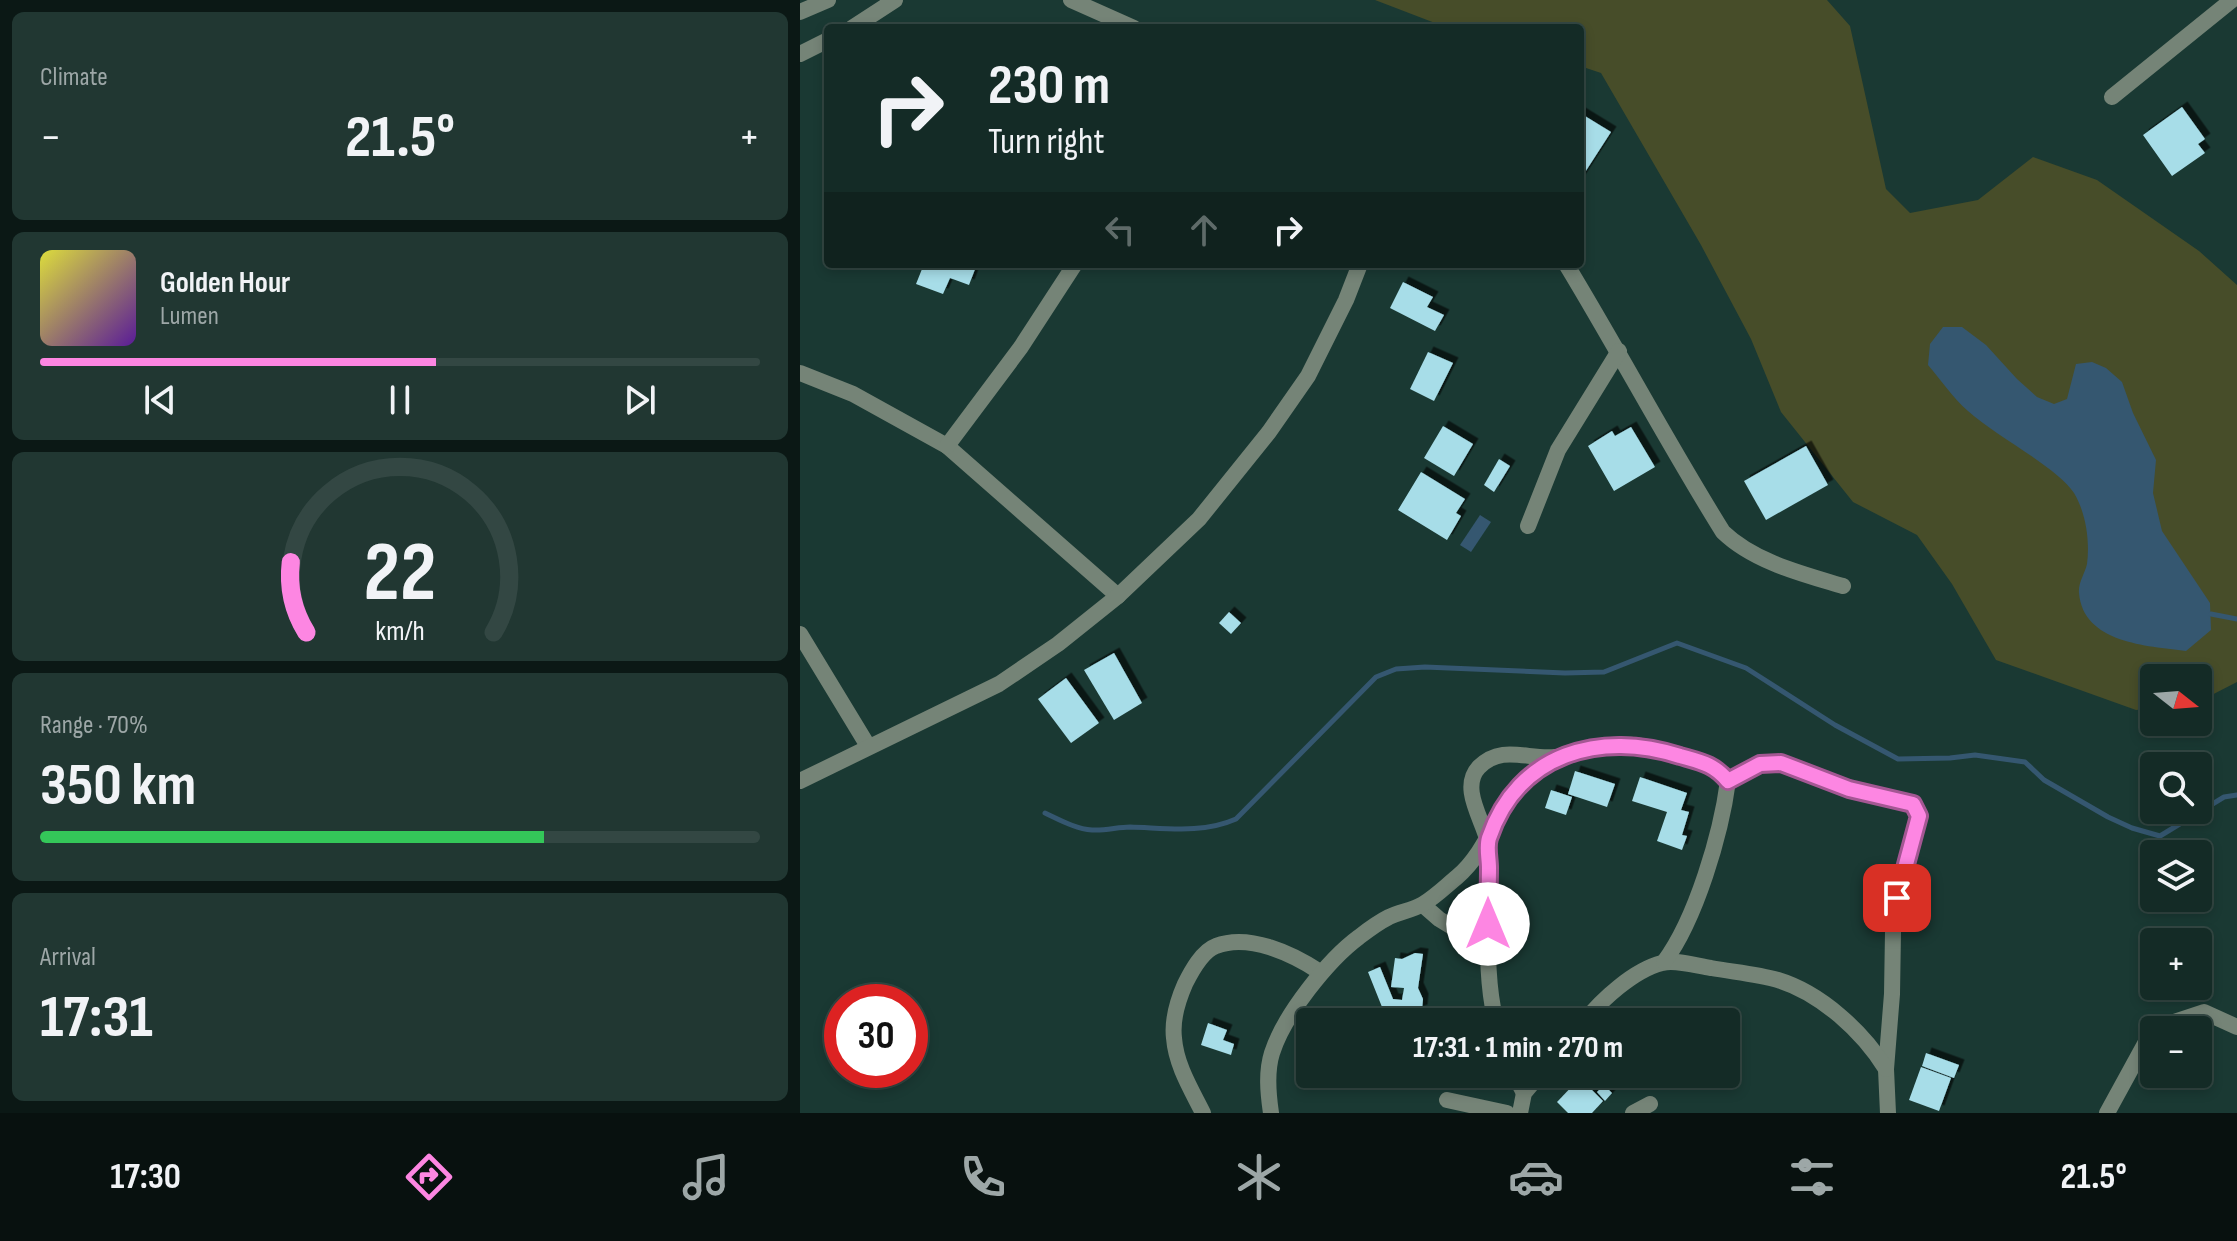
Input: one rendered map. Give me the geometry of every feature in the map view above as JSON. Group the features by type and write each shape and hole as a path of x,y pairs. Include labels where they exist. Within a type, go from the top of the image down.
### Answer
{"street":[{"path":"800,12 828,0"},
{"path":"858,24 895,0"},
{"path":"1071,0 1125,24"},
{"path":"2112,97 2232,0"},
{"path":"800,54 824,42"},
{"path":"947,446 1021,347 1072,268"},
{"path":"800,781 999,684 1058,644 1118,596 1199,519 1269,432 1308,376 1358,268"},
{"path":"1568,268 1619,351 1672,451 1723,532 1766,559 1843,586"},
{"path":"1528,526 1558,450 1619,351"},
{"path":"800,373 853,394 947,446 1118,596"},
{"path":"800,634 868,746"},
{"path":"1494,1008 1488,949 1488,840 1474,806 1472,787 1477,769 1493,757 1509,752 1541,759 1597,747 1645,746 1717,768 1728,781"},
{"path":"1271,1113 1267,1088 1271,1054 1280,1034 1320,972 1358,937 1390,917 1423,905 1460,875 1488,840 1516,789 1533,772 1557,757"},
{"path":"1728,781 1760,764 1781,763 1849,789 1913,804 1919,816 1897,898 1886,1069 1888,1113"},
{"path":"1598,1008 1623,983 1664,962 1674,949 1717,838 1728,781"},
{"path":"1423,905 1439,919 1488,949"},
{"path":"1203,1113 1178,1063 1173,1036 1179,998 1193,970 1213,947 1237,942 1270,948 1304,961 1320,972"},
{"path":"1664,962 1780,980 1819,1001 1853,1025 1873,1047 1886,1069"},
{"path":"2107,1113 2153,1029 2204,1012 2237,1027"},
{"path":"1521,1088 1524,1093"},
{"path":"1520,1113 1524,1093 1528,1088"},
{"path":"1447,1100 1507,1113"},
{"path":"1633,1113 1650,1104"}],"green space":[{"path":"1375,0 1827,0 1850,26 1886,189 1910,213 1978,200 2033,157 2097,180 2199,251 2237,285 2237,682 2212,695 2212,664 2140,664 2140,710 2136,710 1996,660 1952,584 1917,535 1853,502 1781,412 1751,339 1701,245 1601,73 1584,67 1584,24 1438,24"}],"water":[{"path":"1943,327 1962,327 1986,345 2037,397 2054,404 2067,399 2076,364 2092,362 2106,368 2122,382 2156,460 2153,493 2162,531 2210,603 2211,630 2186,651 2119,639 2104,632 2083,610 2079,593 2087,564 2088,546 2078,501 2066,483 2054,473 1968,411 1928,365 1930,344"},
{"path":"1480,515 1491,522 1471,552 1460,545"}],"building":[{"path":"2182,107 2205,139 2198,144 2205,153 2172,176 2143,135"},
{"path":"1584,115 1611,132 1584,174"},
{"path":"922,268 975,268 969,285 950,278 943,294 916,284"},
{"path":"1403,282 1433,297 1427,307 1444,315 1435,331 1390,308"},
{"path":"1428,352 1453,363 1434,401 1410,389"},
{"path":"1443,426 1473,444 1454,476 1424,458"},
{"path":"1631,427 1655,467 1614,491 1588,446 1612,431 1615,436"},
{"path":"1806,446 1828,485 1766,520 1744,481"},
{"path":"1499,459 1510,466 1494,492 1484,485"},
{"path":"1421,472 1465,499 1456,513 1461,516 1447,540 1398,510"},
{"path":"1229,612 1241,623 1231,634 1219,623"},
{"path":"1114,653 1142,703 1114,720 1084,670"},
{"path":"1066,678 1099,723 1071,743 1038,699"},
{"path":"1575,771 1615,784 1607,807 1568,794"},
{"path":"1640,777 1687,793 1681,810 1689,812 1682,835 1687,836 1682,850 1657,841 1667,812 1632,801"},
{"path":"1551,790 1572,797 1566,815 1545,808"},
{"path":"1415,953 1423,954 1418,988 1423,999 1422,1008 1382,1008 1368,972 1380,967 1393,999 1402,1000 1404,988 1391,987 1395,958 1402,959"},
{"path":"1208,1023 1227,1030 1223,1040 1234,1044 1231,1055 1201,1045"},
{"path":"1926,1053 1959,1065 1954,1078 1922,1066"},
{"path":"1921,1067 1951,1078 1939,1111 1909,1100"},
{"path":"1570,1088 1590,1088 1603,1101 1592,1113 1568,1113 1557,1102"},
{"path":"1607,1088 1612,1093 1605,1101 1597,1092"}],"waterway":[{"path":"2211,614 2237,619"},
{"path":"1045,813 1092,830 1197,828 1223,824 1236,819 1376,677 1396,669 1425,667 1604,672 1677,643 1746,668 1835,725 1898,759 1975,755 2025,762 2044,780 2108,817 2160,836 2224,797 2237,795"}],"route":[{"path":"1488,924 1488,840 1516,789 1533,772 1557,757 1617,745 1645,746 1670,752 1717,768 1728,781 1760,764 1781,763 1849,789 1913,804 1919,816 1897,898"}]}
